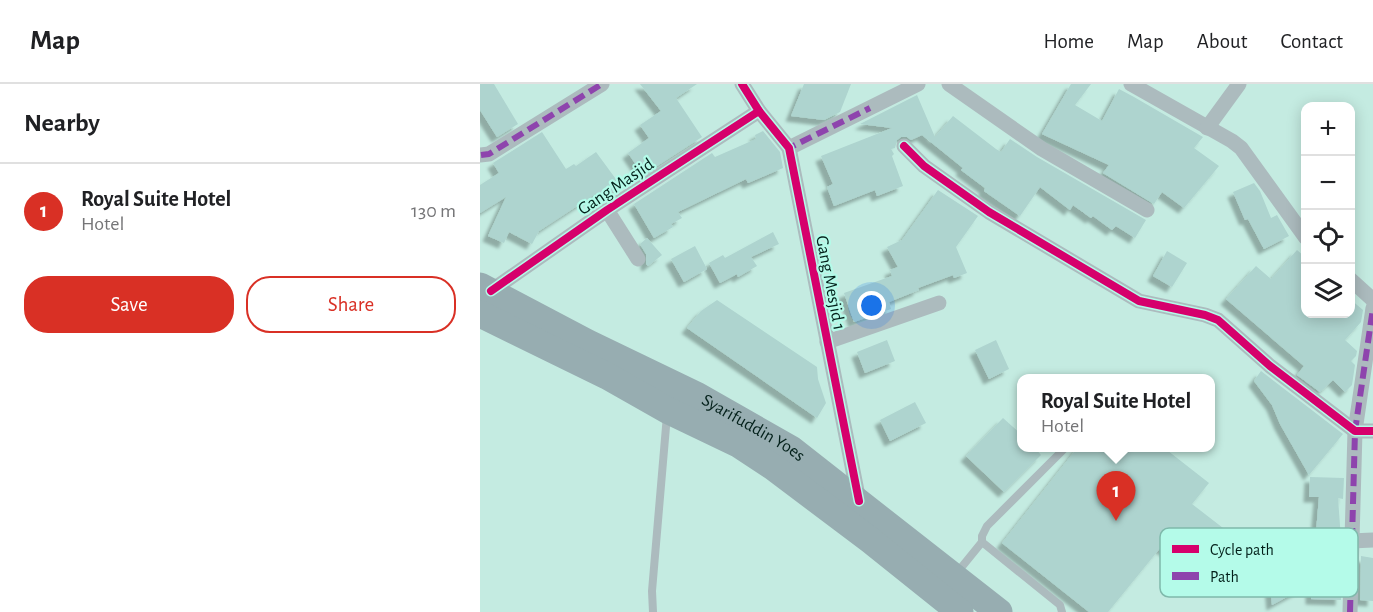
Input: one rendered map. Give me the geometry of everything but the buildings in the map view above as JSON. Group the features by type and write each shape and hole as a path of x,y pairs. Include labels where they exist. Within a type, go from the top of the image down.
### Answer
{"highway":[{"path":"484,297 607,376 667,410 738,444 773,467 870,540 950,591"},
{"name":"Syarifuddin Yoes","path":"484,297 588,343 698,396 791,450 859,501 950,591 999,612"}],"street":[{"path":"480,155 489,154 602,84"},
{"name":"Gang Mesjid 1","path":"742,84 759,111 789,148 859,501"},
{"path":"789,148 918,84"},
{"path":"949,84 1042,149 1147,210"},
{"path":"1131,84 1232,141 1240,148 1301,232"},
{"path":"1207,128 1239,84"},
{"name":"Gang Masjid","path":"484,297 607,210 759,111"},
{"path":"904,146 924,166 989,212 1118,290 1142,303 1205,315 1218,320 1270,366 1355,431 1373,432"},
{"path":"607,210 638,259"},
{"path":"1355,284 1373,300"},
{"path":"826,342 939,303"},
{"path":"1351,528 1355,431 1373,308"},
{"path":"1358,541 1373,540"},
{"path":"1350,597 1350,612"}],"lane":[{"path":"653,612 652,591 667,410"},
{"path":"950,591 982,542 987,526 1060,452"},
{"path":"982,542 1060,605 1062,612"}],"marked path":[{"path":"481,155 489,154 602,84"},
{"path":"786,144 789,148 870,108"},
{"path":"1352,528 1355,431 1373,308"},
{"path":"1350,597 1350,612"}],"cycle path":[{"path":"742,84 759,111 789,148 859,501"},
{"path":"491,291 607,210 759,111"},
{"path":"904,146 924,166 989,212 1139,301 1205,315 1218,320 1270,366 1355,431 1373,431"}],"place":[{"name":"Royal Suite Hotel","path":"1116,521"}]}
